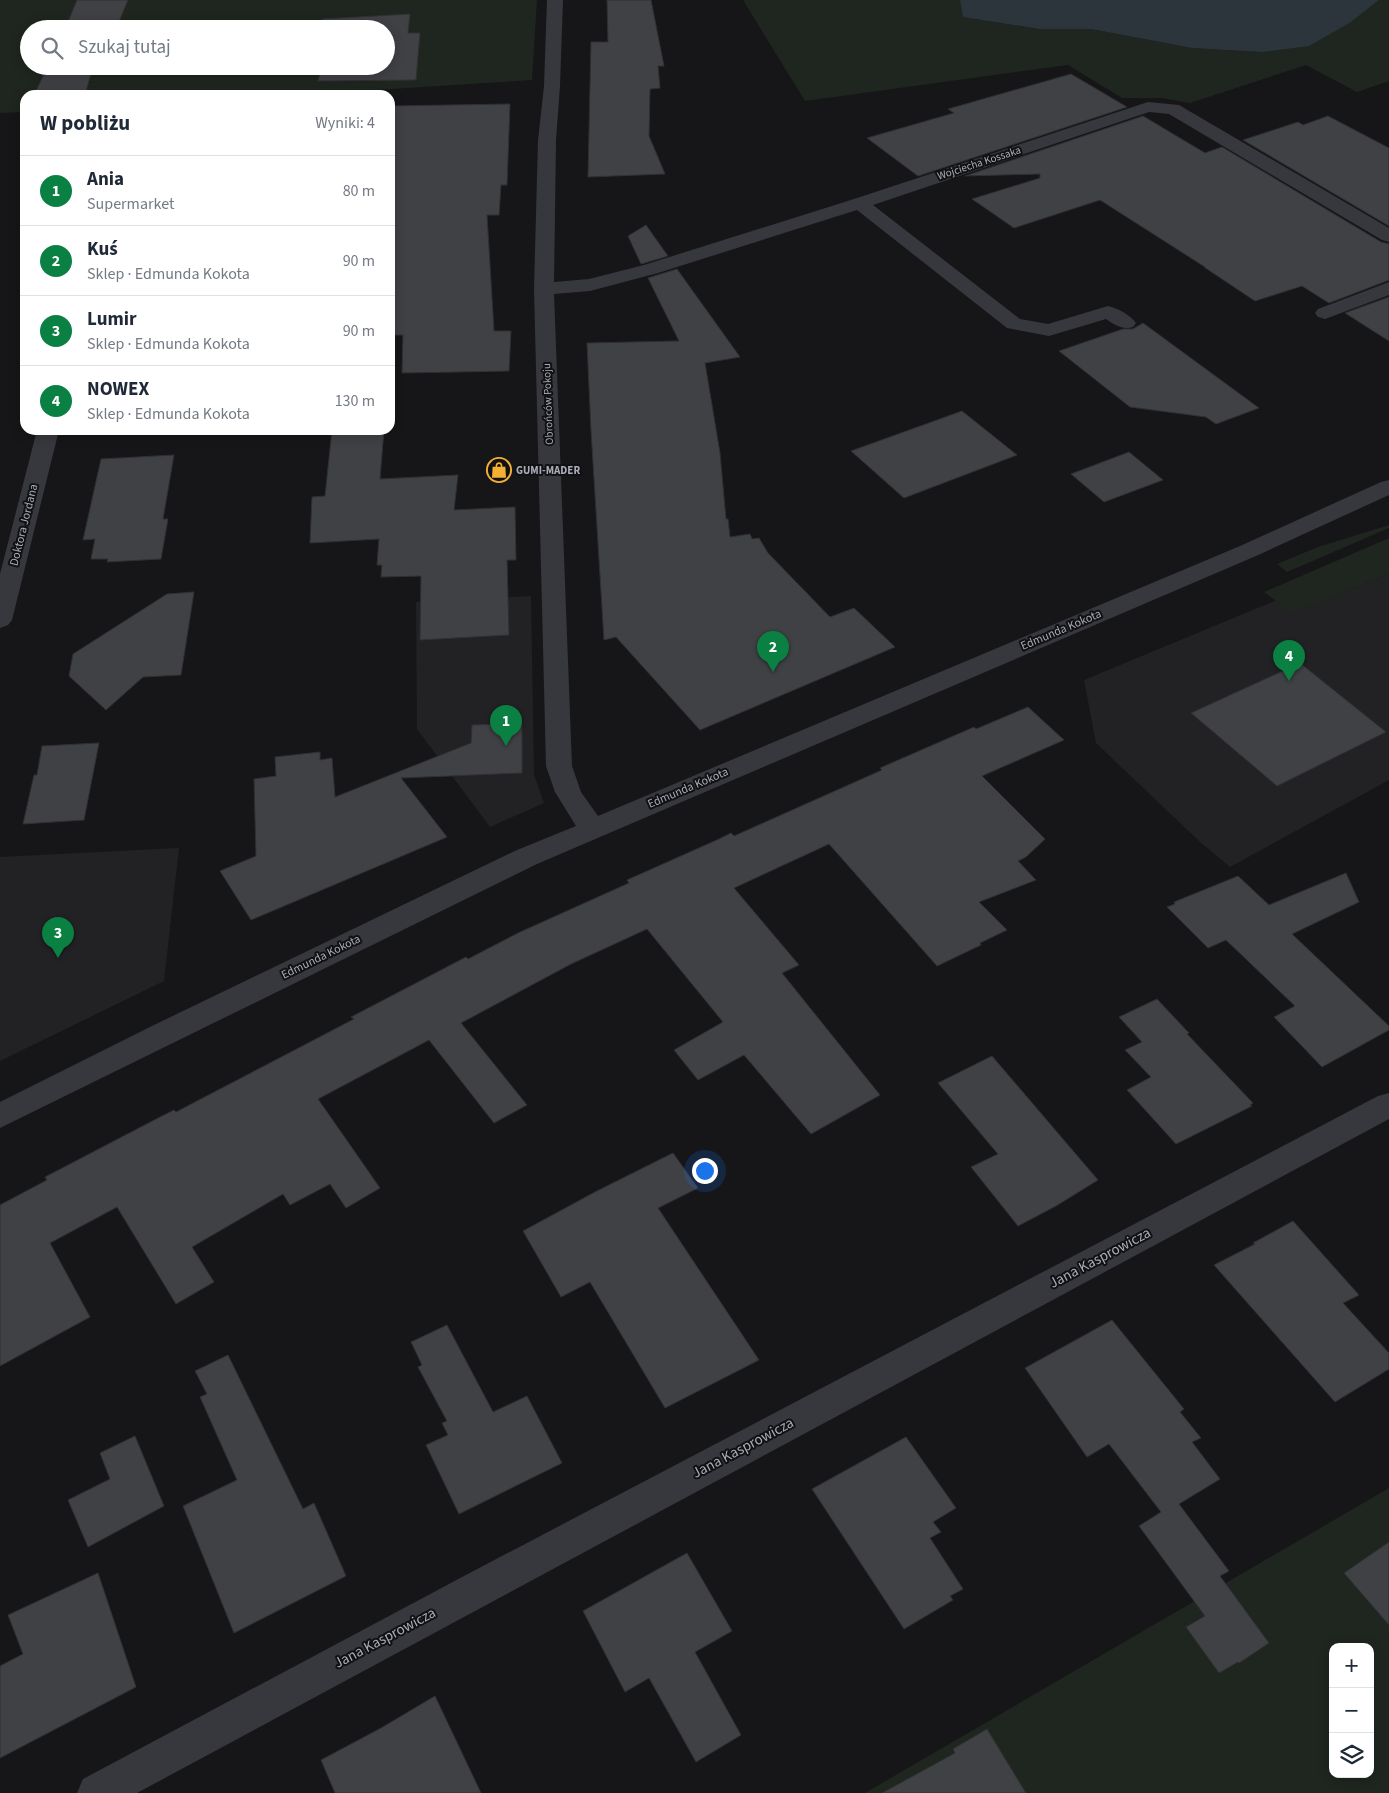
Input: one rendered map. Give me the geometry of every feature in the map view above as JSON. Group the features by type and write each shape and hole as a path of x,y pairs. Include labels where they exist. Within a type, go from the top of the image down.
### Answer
{"street":[{"name":"Obrońców Pokoju","path":"555,0 552,86 547,140 544,290 559,766 563,784 570,799 592,828"},
{"name":"Wojciecha Kossaka","path":"544,290 608,282 860,203 1148,107 1161,106 1173,109 1389,236"},
{"path":"860,203 1014,324 1049,330 1108,312 1126,323"},
{"path":"1325,313 1389,288"},
{"name":"Doktora Jordana","path":"0,620 47,435"},
{"name":"Edmunda Kokota","path":"0,1116 252,990 527,857 1248,551 1389,487"},
{"name":"Jana Kasprowicza","path":"97,1793 476,1588 1389,1104"}],"shaded area":[{"path":"0,0 537,0 532,80 375,90 20,90 20,112 0,113"},
{"path":"743,0 960,0 964,17 1039,29 1091,29 1192,48 1262,52 1351,22 1379,0 1389,0 1389,81 1357,92 1306,65 1190,103 1162,98 1122,98 1068,65 805,101"},
{"path":"960,0 1379,0 1351,22 1309,46 1262,52 1192,48 1091,29 1039,29 963,17"},
{"path":"1389,525 1389,528 1287,572 1277,564 1318,547"},
{"path":"1389,538 1389,574 1292,613 1264,592"},
{"path":"1389,574 1389,780 1230,867 1199,841 1096,743 1084,680 1277,600 1293,612"},
{"path":"531,596 534,775 544,803 490,827 417,729 416,602"},
{"path":"179,848 164,981 0,1061 0,857"},
{"path":"1389,1488 1389,1793 865,1793"}],"building":[{"path":"77,0 128,0 120,20 69,20"},
{"path":"607,0 651,0 664,66 658,66 660,88 650,89 649,136 665,174 588,177 591,42 608,42"},
{"path":"410,14 408,33 420,33 416,80 318,81 320,75 395,75 395,20 322,19"},
{"path":"1071,74 1127,107 918,176 867,138 954,113 948,109"},
{"path":"44,75 91,75 86,90 36,90"},
{"path":"510,104 507,185 501,185 499,215 487,215 494,331 511,331 509,371 402,373 403,335 395,335 395,106"},
{"path":"1143,116 1205,153 1222,147 1381,242 1389,244 1389,280 1329,303 1302,286 1255,301 1100,200 1014,228 972,199 1040,178 1040,174 965,176"},
{"path":"1328,116 1389,148 1389,226 1243,140 1298,122 1303,125"},
{"path":"646,225 668,256 641,264 628,236"},
{"path":"677,269 740,357 705,363 720,453 726,519 728,519 730,537 750,534 752,539 759,538 768,553 830,617 854,608 895,647 700,730 616,637 604,640 591,430 587,343 679,341 648,278"},
{"path":"1389,297 1389,341 1345,313"},
{"path":"1143,323 1259,408 1216,424 1206,417 1130,407 1059,351 1123,329 1133,329"},
{"path":"962,411 1017,455 904,498 851,451"},
{"path":"331,435 384,435 380,479 458,475 454,510 515,507 516,560 507,560 509,635 420,640 421,576 381,577 382,565 377,565 379,539 310,543 312,497 325,496"},
{"path":"1129,452 1163,480 1104,502 1071,474"},
{"path":"174,455 163,519 168,519 161,559 107,562 108,559 91,559 95,539 83,540 101,459"},
{"path":"194,592 181,675 143,677 106,710 69,676 73,654 167,594"},
{"path":"1300,663 1386,732 1277,786 1191,713"},
{"path":"1028,707 1064,740 982,776 1045,839 1026,857 1018,861 1036,880 979,902 1007,930 937,966 829,844 734,888 799,965 782,973 880,1095 811,1134 744,1055 698,1080 674,1050 723,1022 647,929 571,964 461,1023 527,1105 494,1123 429,1040 318,1099 380,1188 346,1208 330,1184 290,1205 283,1194 192,1247 214,1282 176,1304 117,1207 50,1243 90,1317 0,1366 0,1205 47,1180 45,1177 174,1110 176,1112 354,1019 351,1017 466,957 468,959 518,933 629,883 627,880 731,833 734,836 882,770 880,768 974,727 976,729"},
{"path":"522,723 522,773 401,778 447,837 251,920 220,871 256,856 254,779 276,776 275,757 320,752 320,760 332,758 335,797 471,743 472,725"},
{"path":"99,743 84,820 23,824 34,775 37,775 42,746"},
{"path":"1346,873 1359,902 1292,934 1389,1026 1389,1030 1322,1067 1274,1017 1295,1006 1226,940 1208,948 1167,907 1175,904 1174,902 1238,876 1269,905"},
{"path":"1157,999 1189,1033 1187,1034 1253,1103 1250,1105 1252,1106 1176,1144 1127,1090 1151,1077 1125,1050 1142,1042 1119,1017"},
{"path":"992,1056 1098,1180 1056,1206 1018,1226 971,1167 998,1154 938,1083"},
{"path":"673,1153 698,1188 658,1208 759,1360 665,1408 590,1282 561,1297 523,1231"},
{"path":"1293,1221 1359,1295 1343,1303 1389,1353 1389,1369 1335,1402 1214,1265 1255,1244 1253,1243"},
{"path":"1112,1320 1184,1409 1180,1412 1201,1438 1192,1442 1220,1479 1179,1504 1229,1571 1220,1576 1269,1643 1239,1663 1219,1673 1186,1627 1205,1616 1139,1526 1161,1512 1109,1444 1087,1457 1025,1368"},
{"path":"447,1325 493,1412 527,1396 562,1463 459,1514 426,1445 448,1435 442,1423 447,1421 418,1367 422,1365 411,1342"},
{"path":"228,1355 303,1509 314,1503 346,1576 234,1633 183,1506 237,1480 200,1397 207,1394 195,1371"},
{"path":"135,1436 164,1506 88,1547 68,1500 110,1479 100,1453"},
{"path":"906,1437 956,1508 933,1522 941,1532 930,1538 963,1589 950,1596 953,1600 904,1629 812,1489"},
{"path":"1389,1542 1389,1625 1344,1573"},
{"path":"687,1553 732,1631 695,1652 741,1735 696,1762 649,1678 625,1692 583,1611"},
{"path":"98,1573 136,1687 0,1758 0,1666 23,1654 8,1615"},
{"path":"435,1696 481,1793 335,1793 321,1760"},
{"path":"987,1729 1026,1793 882,1793 955,1753 953,1749"}],"place":[{"name":"GUMI-MADER","path":"499,470"},
{"name":"Kuś","path":"773,672"},
{"name":"NOWEX","path":"1289,681"},
{"name":"Ania","path":"506,746"},
{"name":"Lumir","path":"58,958"}]}
